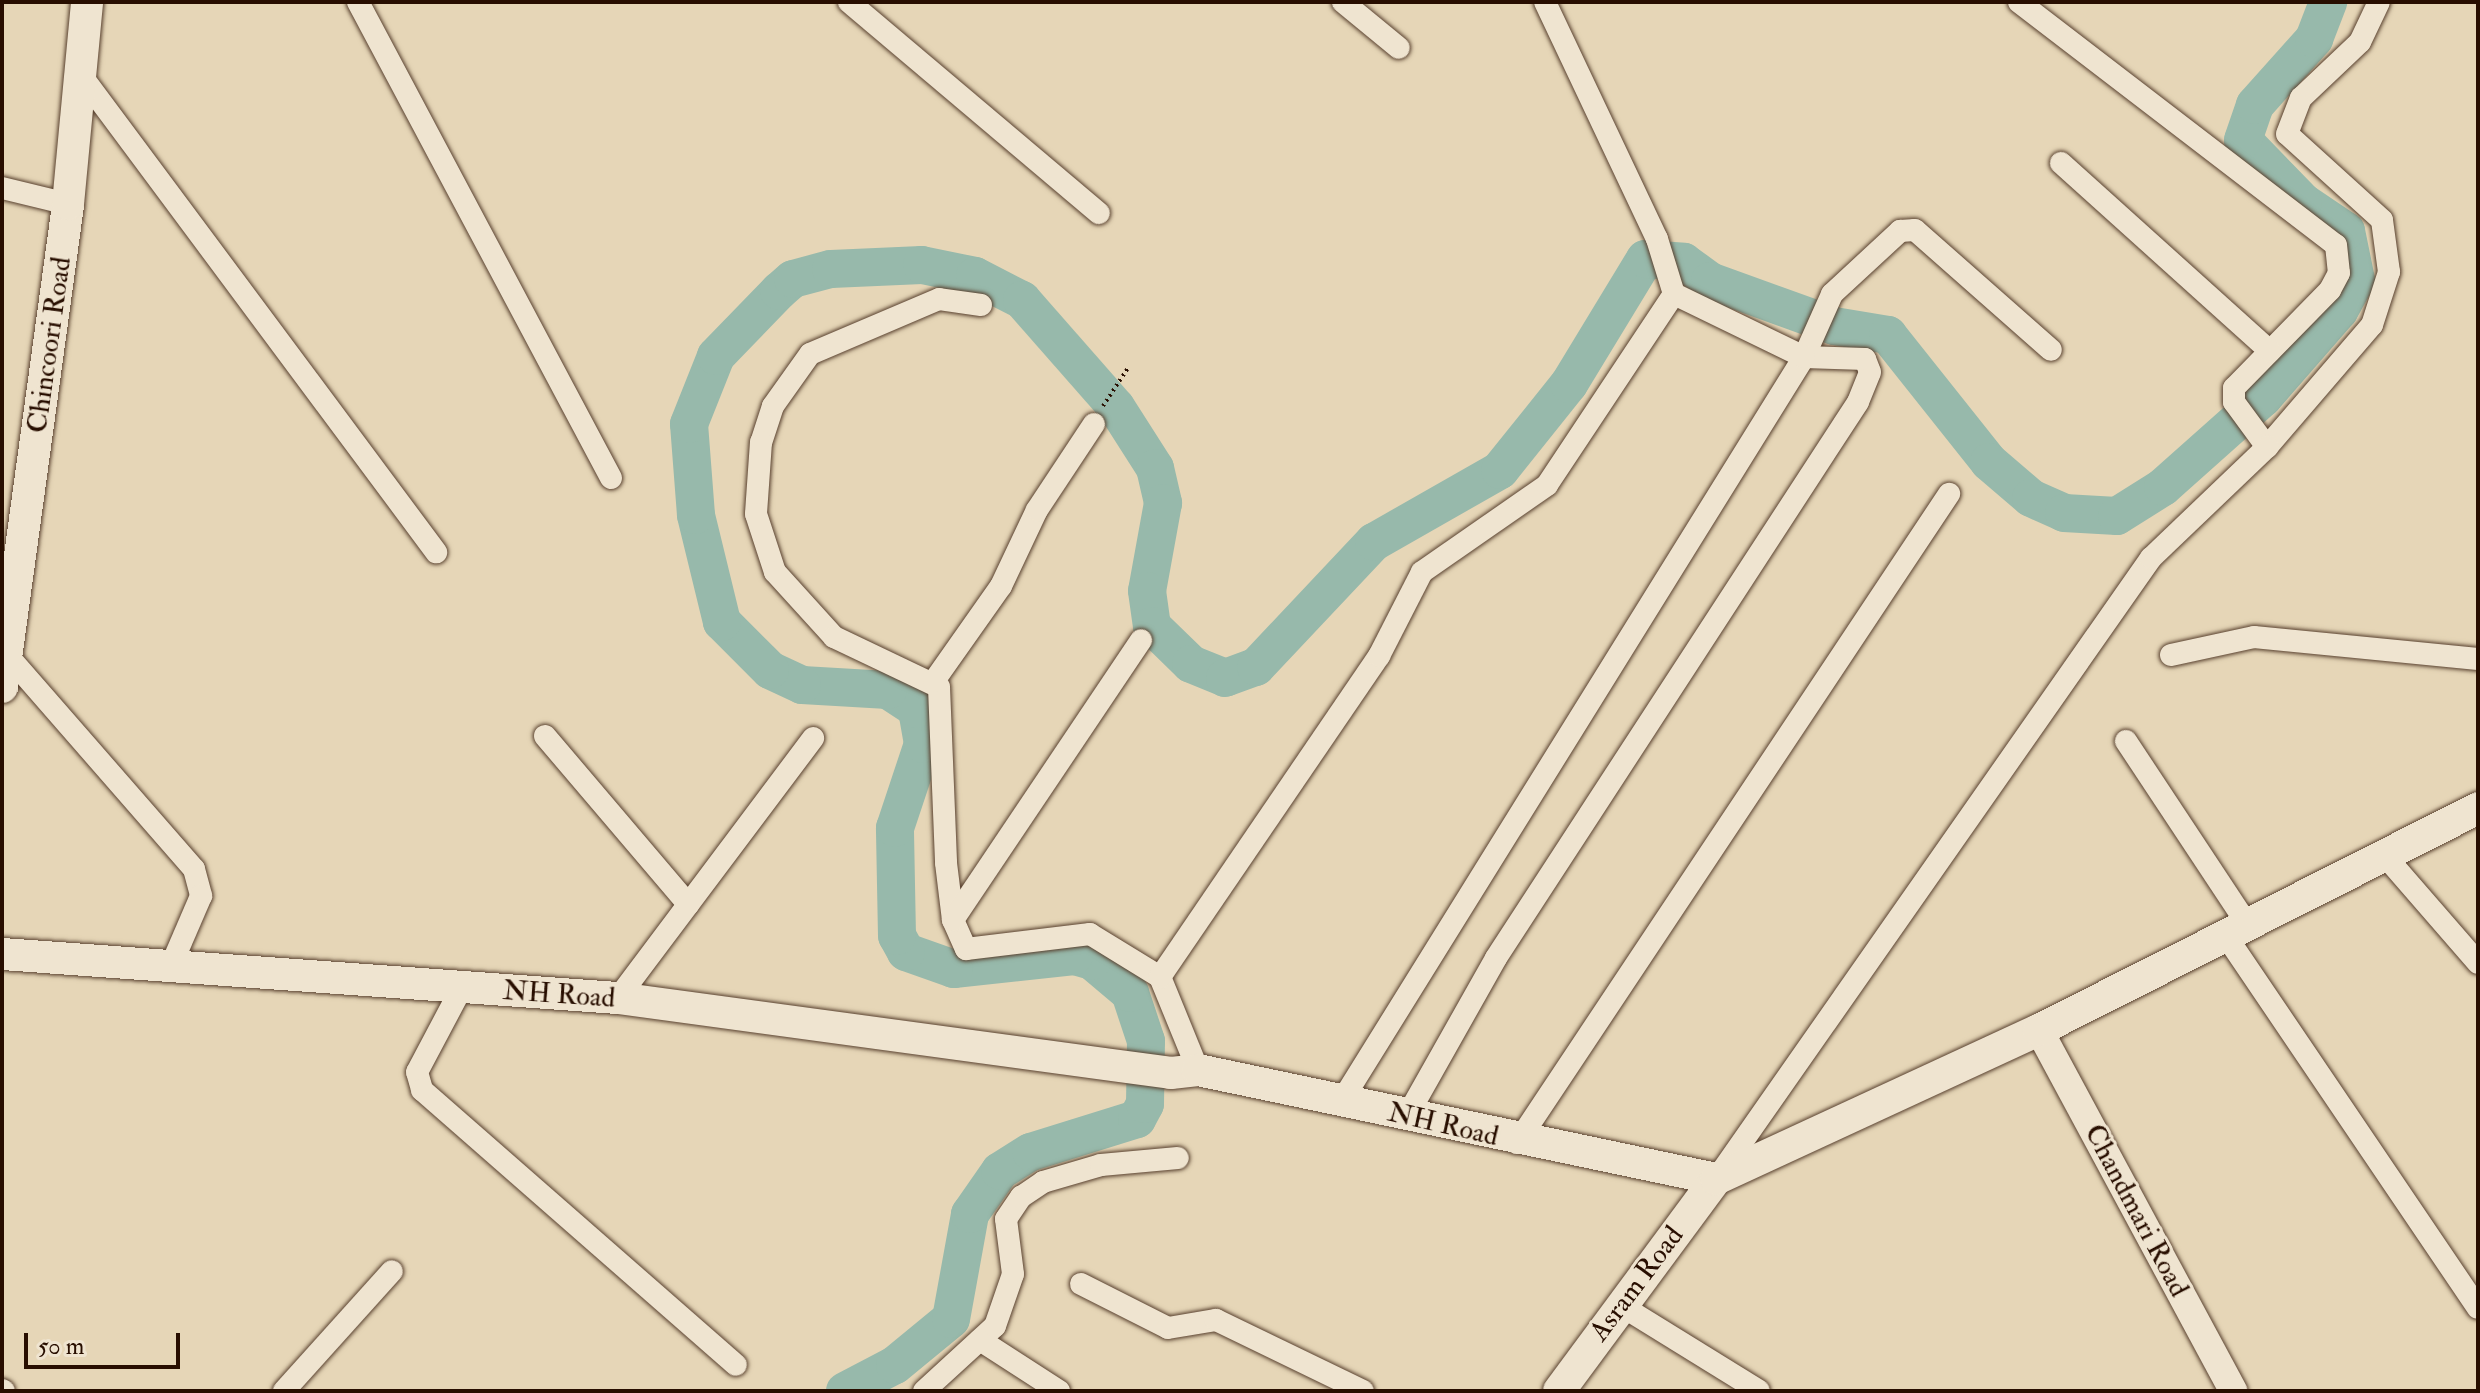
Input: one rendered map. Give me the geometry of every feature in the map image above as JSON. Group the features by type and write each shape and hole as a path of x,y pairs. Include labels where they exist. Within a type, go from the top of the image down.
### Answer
{"main road":[{"name":"Chincoori Road","path":"4,664 68,204 78,71 87,2"},
{"path":"1716,1179 2039,1030 2478,808"},
{"name":"NH Road","path":"2,954 618,998 1185,1072 1407,1116 1517,1143 1716,1179"},
{"name":"Asram Road","path":"1559,1391 1716,1179"}],"street":[{"path":"358,2 611,478"},
{"path":"849,2 1099,213"},
{"path":"1343,2 1399,48"},
{"path":"1407,1116 1496,958 1858,402 1870,372 1865,359 1808,347 1673,288 1657,239 1545,2"},
{"path":"2019,2 2336,245 2339,273 2330,290 2234,388 2234,402 2263,442"},
{"path":"1716,1179 2151,558 2263,442 2283,431 2305,408 2372,325 2392,253 2369,204 2292,144 2289,115 2360,42 2379,2"},
{"path":"78,71 436,552"},
{"path":"2061,163 2270,351"},
{"path":"2,188 68,204"},
{"path":"1341,1102 1808,347 1825,309 1844,281 1907,229 1927,236 2051,350"},
{"path":"1160,977 1379,656 1422,572 1547,485 1673,288"},
{"path":"981,305 939,299 810,354 773,406 761,442 756,514 787,588 834,637 934,681 945,701 953,920 966,949 1090,934 1160,977 1185,1072"},
{"path":"934,681 1001,586 1037,510 1094,424"},
{"path":"1517,1143 1949,494"},
{"path":"2171,655 2254,637 2478,659"},
{"path":"953,920 1141,640"},
{"path":"4,664 200,881 196,912 170,968"},
{"path":"545,736 688,904"},
{"path":"618,998 813,738"},
{"path":"2126,741 2237,930 2478,1308"},
{"path":"2386,857 2478,963"},
{"path":"461,989 417,1072 422,1090 736,1365"},
{"name":"Chandmari Road","path":"2039,1030 2233,1391"},
{"path":"924,1391 980,1340 1006,1300 1013,1258 1005,1228 1021,1197 1043,1182 1101,1165 1178,1158"},
{"path":"284,1391 392,1271"},
{"path":"1081,1284 1168,1328 1216,1320 1363,1391"},
{"path":"1620,1305 1759,1391"},
{"path":"980,1340 1059,1391"}],"path":[{"path":"1094,424 1128,368"}],"waterway":[{"path":"845,1391 895,1365 951,1319 970,1214 1000,1171 1031,1152 1137,1119 1145,1104 1146,1041 1130,993 1092,961 1074,956 954,969 906,952 897,936 895,828 923,744 917,709 888,690 802,685 770,670 722,622 696,515 689,424 716,356 779,291 793,279 831,269 922,265 975,276 1022,300 1116,407 1155,468 1163,503 1147,591 1152,626 1191,664 1225,678 1256,667 1374,542 1500,470 1569,384 1645,259 1684,262 1710,281 1834,326 1888,335 1989,462 2031,498 2064,513 2117,516 2163,487 2263,398 2339,311 2356,280 2346,231 2303,202 2243,140 2255,105 2314,39 2328,2"}]}
